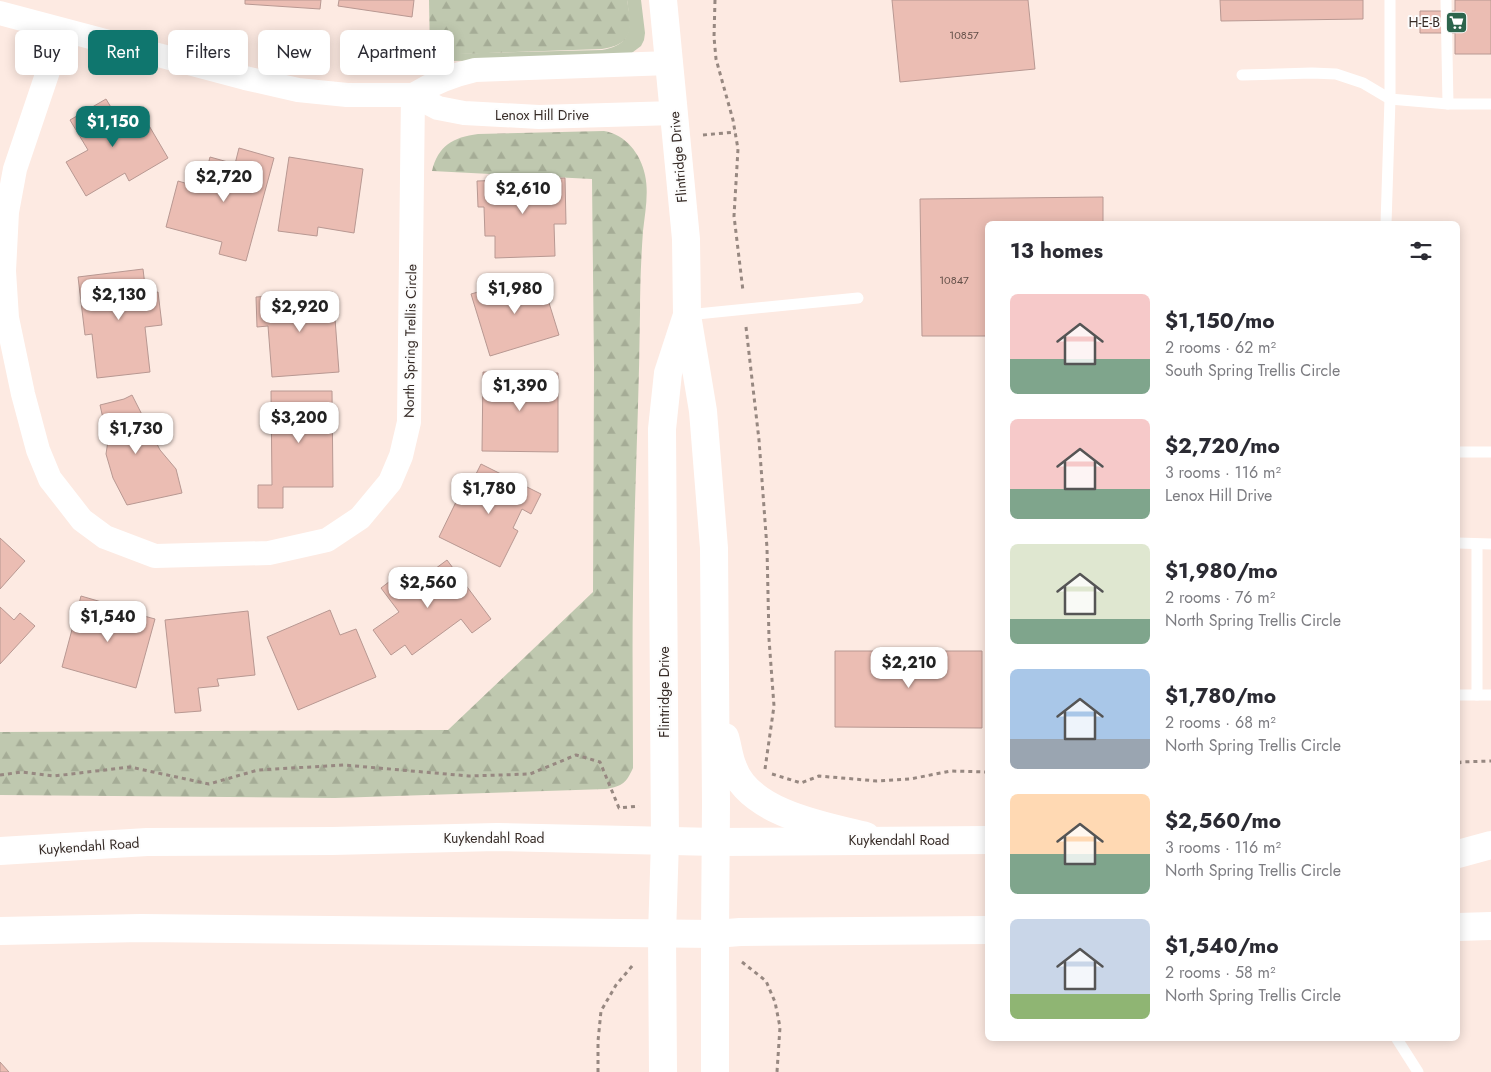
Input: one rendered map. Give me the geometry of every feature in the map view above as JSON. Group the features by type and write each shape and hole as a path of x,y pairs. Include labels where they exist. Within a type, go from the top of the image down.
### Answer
{"street":[{"name":"Flintridge Drive","path":"663,0 686,239 687,315 703,411 714,548 716,697 715,1072"},
{"name":"Lenox Hill Drive","path":"0,13 62,30"},
{"name":"Lenox Hill Drive","path":"78,34 298,90 347,95 412,95 438,108 464,113 539,117 674,112"},
{"name":"Lenox Hill Drive","path":"412,95 457,74 475,70 670,63"},
{"name":"North Spring Trellis Circle","path":"47,75 15,169 7,212 4,271 7,318 23,394 38,450 50,479 82,520 105,537 155,556 269,553 327,540 360,518 390,482 402,456 409,422 412,95"},
{"name":"Flintridge Drive","path":"663,1072 662,934 665,841 662,429 668,373 687,315"},
{"path":"716,697 733,769 747,790 774,809 822,826 884,840"},
{"name":"Kuykendahl Road","path":"0,851 147,842 332,841 497,837 716,842 985,840"},
{"path":"1460,837 1491,837"},
{"path":"1460,853 1491,845"},
{"path":"1460,927 1491,926"},
{"path":"0,931 141,928 714,934 740,932 985,930"}],"lane":[{"path":"1386,221 1390,99 1390,0"},
{"path":"1446,0 1448,104"},
{"path":"1242,75 1312,72 1336,74 1363,83 1390,99 1448,104 1491,104"},
{"path":"687,315 858,298"},
{"path":"1460,452 1491,452"},
{"path":"1460,544 1491,544"},
{"path":"1476,544 1477,695"},
{"path":"1460,695 1491,695"},
{"path":"1397,1041 1418,1072"}],"path":[{"path":"715,0 714,37 716,59 733,120 738,149 734,216 759,440 766,538 769,639 774,706 764,771"},
{"path":"0,775 22,772 54,776 130,767 209,784 258,770 344,765 469,776 530,774 576,755 600,762 619,808 664,804"},
{"path":"1460,763 1491,761"}],"green space":[{"path":"429,0 627,0 630,18 629,33 626,38 613,47 602,49 454,54 454,30 430,30"},
{"path":"627,0 641,0 645,33 644,40 641,46 629,55 587,60 454,61 454,54 602,50 612,47 625,39 628,33"},
{"path":"604,131 619,136 631,146 643,167 647,189 641,273 634,559 633,768 626,780 616,787 606,789 335,798 0,795 0,732 448,730 593,592 594,366 592,179 432,171 438,155 448,144 469,135"}],"building":[{"path":"245,0 321,0 320,9 245,4"},
{"path":"339,0 414,0 412,17 338,6"},
{"path":"892,0 1028,0 1035,69 900,82"},
{"path":"1220,0 1363,0 1363,19 1221,21"},
{"name":"H-E-B","path":"1455,0 1491,0 1491,54 1455,54 1455,33 1420,33 1420,11 1455,11"},
{"path":"106,99 121,124 141,112 168,158 129,181 125,173 86,196 66,162 88,150 70,120"},
{"path":"239,148 274,158 246,261 219,254 222,242 166,227 178,181 202,188 210,157 235,164"},
{"path":"289,157 363,169 354,233 318,227 317,236 278,231"},
{"path":"565,178 566,224 554,224 555,256 495,258 495,236 485,236 484,207 478,207 477,181"},
{"path":"1103,197 1103,221 985,221 985,336 922,336 920,199"},
{"path":"143,269 146,294 158,292 162,325 145,327 150,372 97,378 92,334 85,335 78,277"},
{"path":"540,274 559,335 490,356 471,294"},
{"path":"333,292 339,372 272,377 268,326 257,327 256,297"},
{"path":"483,372 558,373 558,452 482,451"},
{"path":"271,391 332,391 333,487 283,487 283,508 258,508 258,485 272,485"},
{"path":"132,395 160,450 176,469 182,493 127,505 113,478 106,454 108,441 100,405"},
{"path":"481,464 541,494 531,514 522,509 513,528 518,531 500,567 439,537 456,502 461,504"},
{"path":"0,538 25,561 0,589"},
{"path":"447,560 491,619 472,633 461,619 412,655 405,645 391,655 373,630 399,612 381,588 402,572 412,586"},
{"path":"81,596 105,603 104,605 155,619 136,688 62,667"},
{"path":"0,607 14,620 20,613 35,626 0,664"},
{"path":"330,610 340,635 356,629 376,677 298,710 267,637"},
{"path":"248,611 255,675 217,679 219,686 198,688 201,711 175,713 165,620"},
{"path":"835,651 982,651 982,728 835,727"},
{"path":"0,1062 9,1072 0,1072"}],"place":[{"name":"H-E-B","path":"1456,22"}]}
